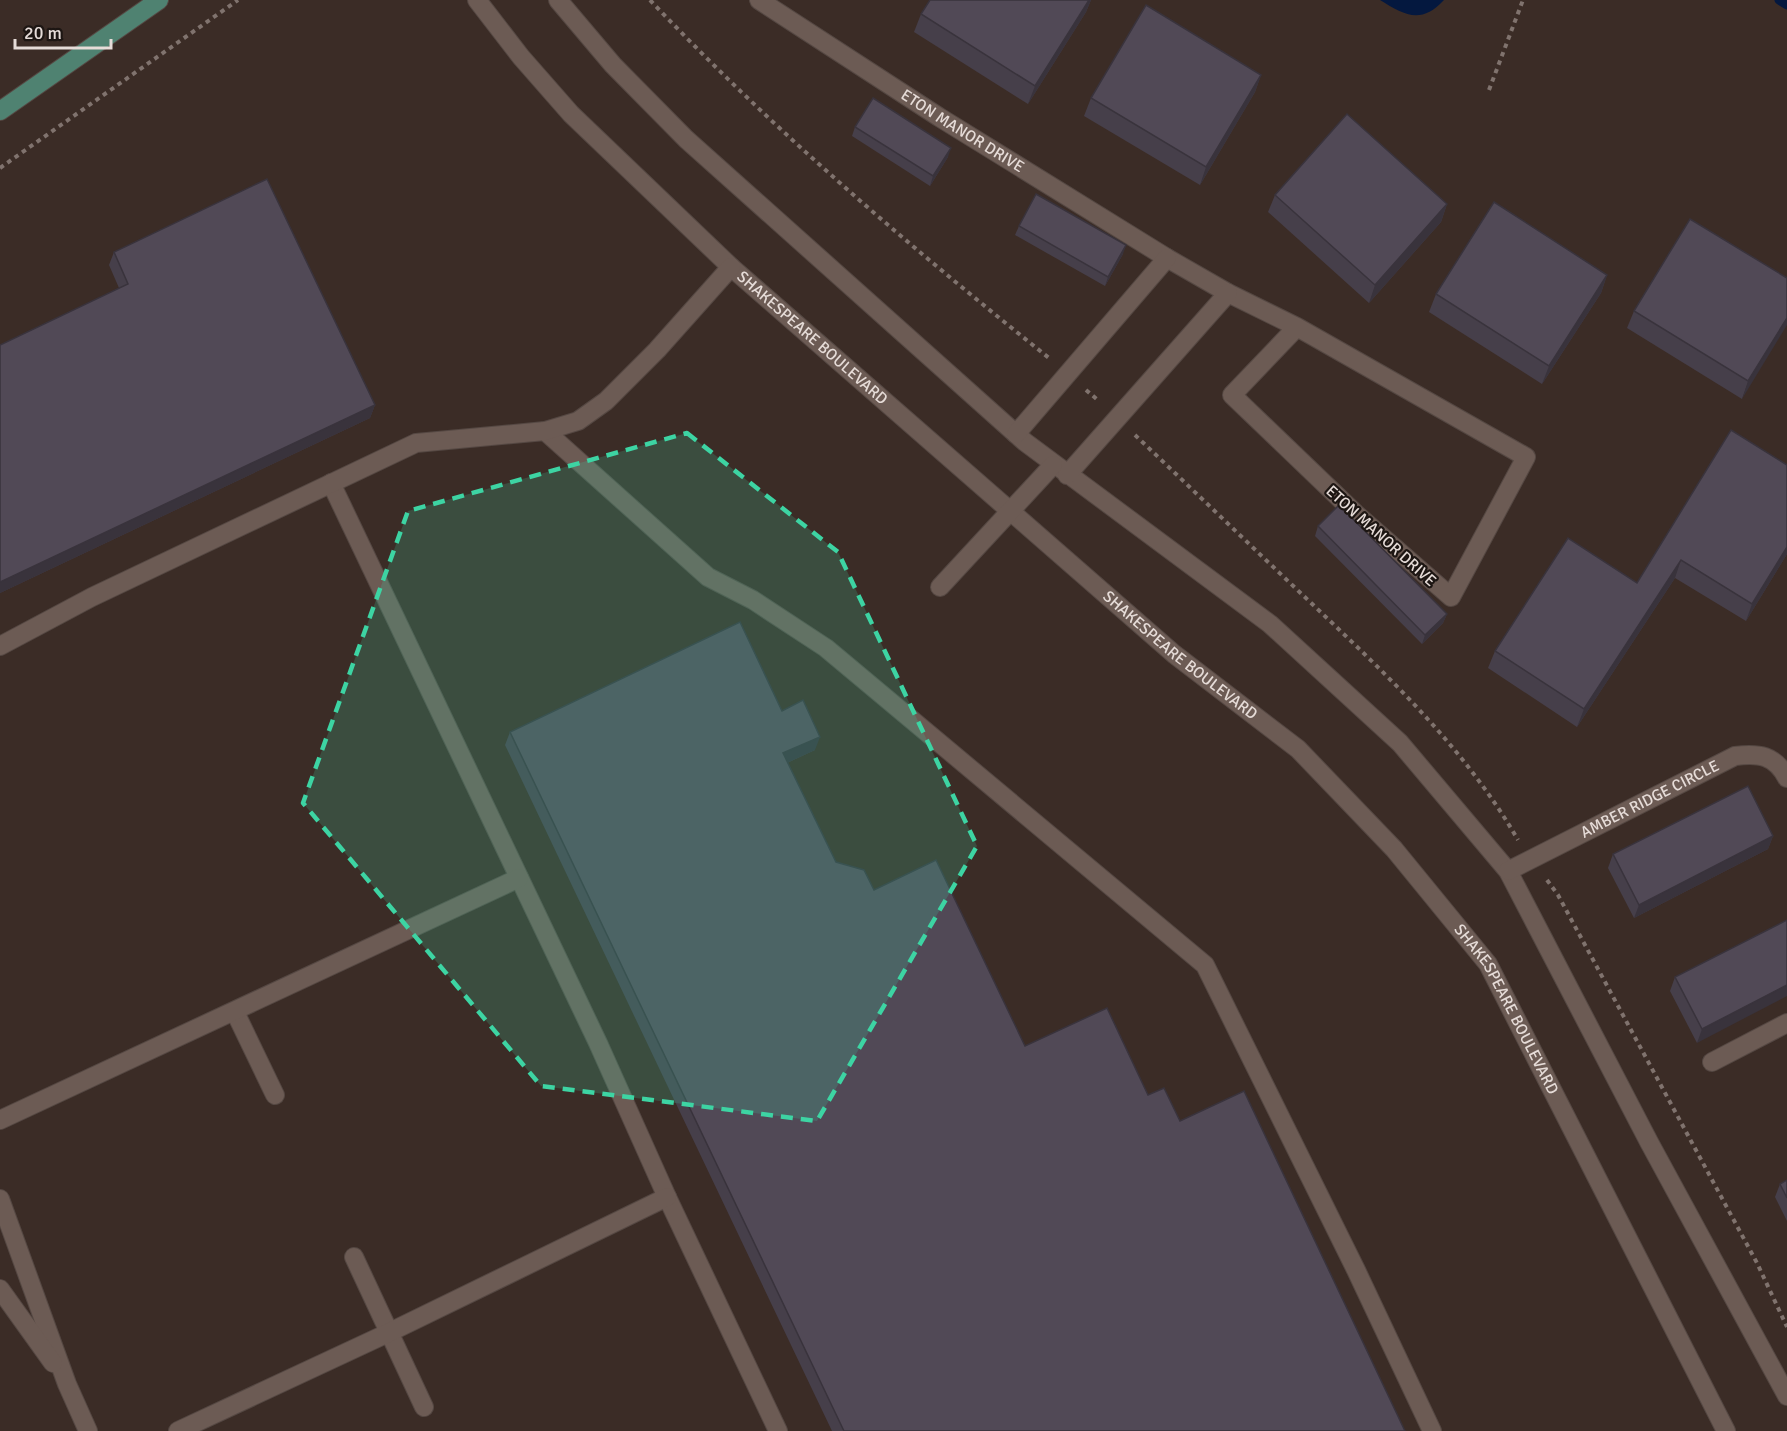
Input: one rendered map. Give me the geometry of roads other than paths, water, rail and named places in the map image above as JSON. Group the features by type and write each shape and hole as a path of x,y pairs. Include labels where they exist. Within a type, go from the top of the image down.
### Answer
{"main road":[{"path":"0,111 159,0"}],"street":[{"name":"SHAKESPEARE BOULEVARD","path":"477,0 521,57 571,114 731,267 1174,654 1298,749 1394,849 1488,964 1726,1431"},
{"path":"558,0 614,65 686,139 1016,434 1060,470 1270,624 1400,743 1508,871 1649,1142 1787,1396"},
{"name":"ETON MANOR DRIVE","path":"759,0 939,117 1167,258 1228,293 1297,327 1526,458 1451,597 1356,514 1232,395 1297,327"},
{"path":"1016,434 1167,258"},
{"path":"0,646 92,597 416,443 545,431 578,421 606,401 657,350 731,267"},
{"path":"940,586 1011,510 1060,470 1228,293"},
{"path":"545,431 708,578 753,600 826,648 1205,965 1351,1260 1432,1431"},
{"path":"331,483 598,1043 667,1197 778,1431"},
{"name":"AMBER RIDGE CIRCLE","path":"1508,871 1735,756 1757,753 1781,767 1787,778"},
{"path":"0,1120 519,878"},
{"path":"235,1012 274,1095"},
{"path":"1712,1062 1787,1023"},
{"path":"178,1431 388,1333 667,1197"},
{"path":"0,1199 67,1384 88,1431"},
{"path":"354,1257 424,1407"},
{"path":"0,1289 67,1384"}],"water":[{"path":"1380,0 1444,0 1428,13 1412,15 1397,10"}],"waterway":[{"path":"1779,0 1787,5"}]}
